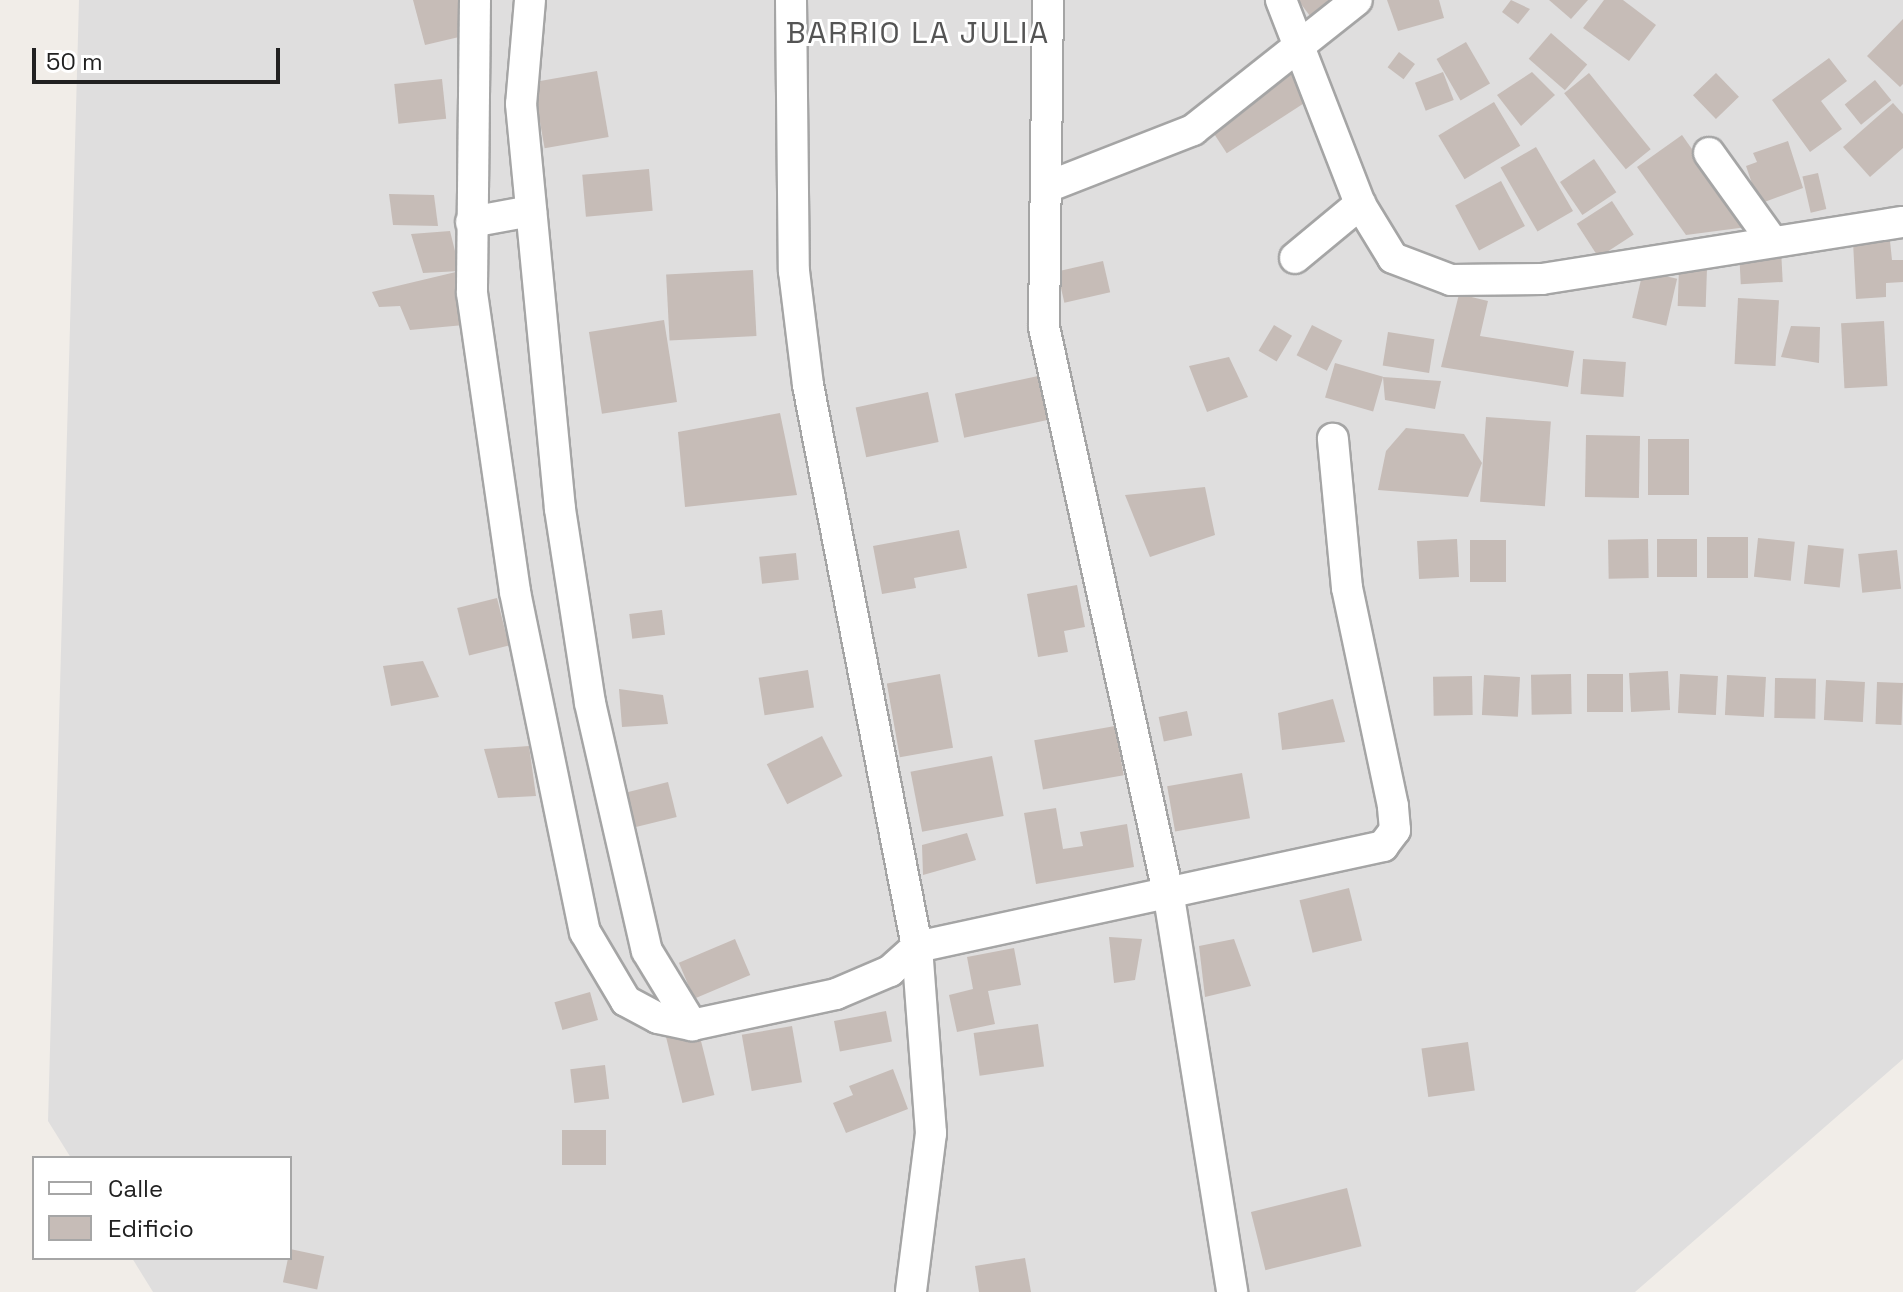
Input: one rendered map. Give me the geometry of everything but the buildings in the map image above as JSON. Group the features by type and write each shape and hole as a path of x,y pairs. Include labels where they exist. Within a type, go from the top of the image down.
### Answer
{"street":[{"path":"475,0 472,293 515,592 585,932 626,1001 658,1018 692,1025 836,994 890,971 917,947 1356,857 1383,846 1395,830 1347,588 1333,439"},
{"path":"530,0 521,104 560,509 590,703 647,951 692,1025"},
{"path":"791,0 793,241 808,385 917,947 931,1133 911,1292"},
{"path":"1048,0 1044,327 1169,897 1232,1292"},
{"path":"1281,0 1305,48 1360,204 1393,258 1451,280 1542,279 1770,238 1903,222"},
{"path":"1047,187 1193,130 1305,48 1357,0"},
{"path":"1709,153 1770,238"},
{"path":"1295,258 1360,204"},
{"path":"471,222 531,211"}],"shaded area":[{"path":"79,0 1903,0 1903,1059 1635,1292 153,1292 133,1260 292,1260 292,1156 70,1156 48,1121"}],"district":[{"name":"BARRIO LA JULIA","path":"918,33"}]}
